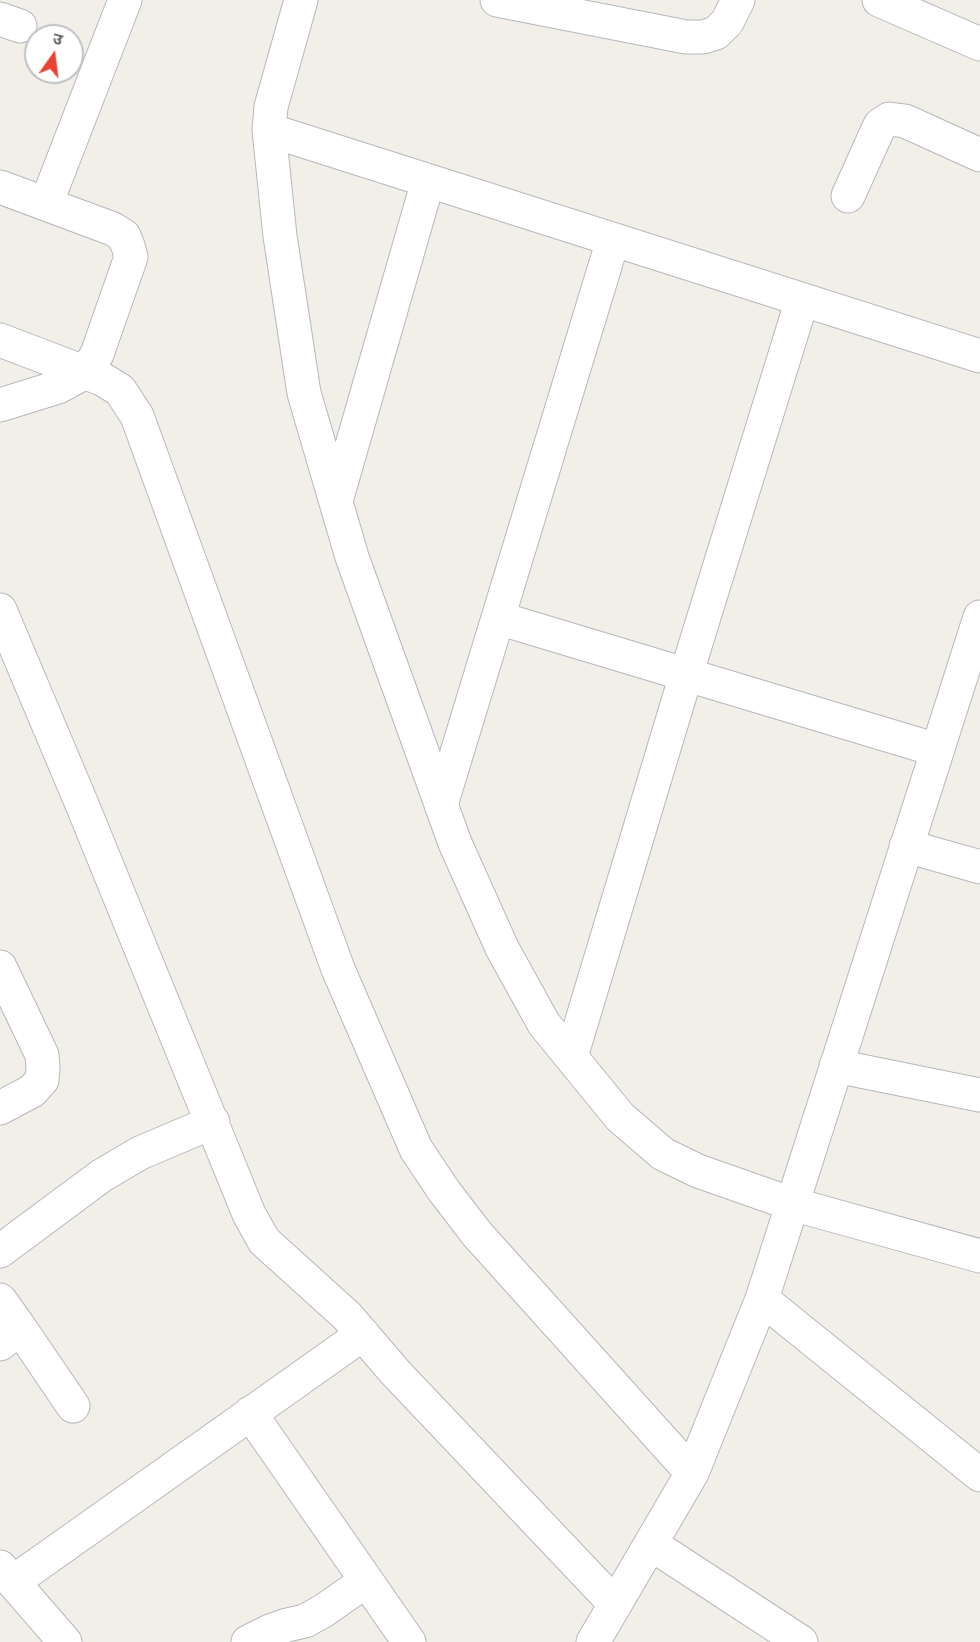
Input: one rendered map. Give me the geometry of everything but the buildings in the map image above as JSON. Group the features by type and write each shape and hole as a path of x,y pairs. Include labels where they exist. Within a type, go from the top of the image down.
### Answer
{"street":[{"path":"46,204 125,0"},
{"path":"301,0 271,107 269,130 280,236 304,393 352,557 455,843 502,948 544,1024 620,1117 663,1154 698,1171 792,1204 980,1256"},
{"path":"516,2 686,37 703,37 716,33 727,22 738,0"},
{"path":"879,0 980,44"},
{"path":"848,196 880,125 889,119 904,122 980,155"},
{"path":"269,130 980,356"},
{"path":"336,501 428,181"},
{"path":"0,187 113,229 124,236 131,257 97,354 86,372 58,387 0,405"},
{"path":"441,806 613,240"},
{"path":"571,1057 802,300"},
{"path":"0,340 102,379 120,390 137,416 338,969 416,1149 477,1234 692,1473"},
{"path":"0,610 86,813 249,1215 264,1241 347,1316 395,1372 615,1604"},
{"path":"593,1642 692,1473 762,1299 937,750 966,707 980,617"},
{"path":"498,618 937,750"},
{"path":"906,846 980,867"},
{"path":"0,967 42,1055 43,1068 42,1080 32,1091 0,1108"},
{"path":"836,1066 980,1095"},
{"path":"0,1251 102,1176 140,1153 213,1122"},
{"path":"762,1299 980,1475"},
{"path":"0,1300 10,1336 73,1406"},
{"path":"65,1642 6,1574 250,1413 363,1334"},
{"path":"250,1413 409,1642"},
{"path":"651,1545 801,1642"},
{"path":"248,1642 288,1624 305,1621 366,1581"}]}
